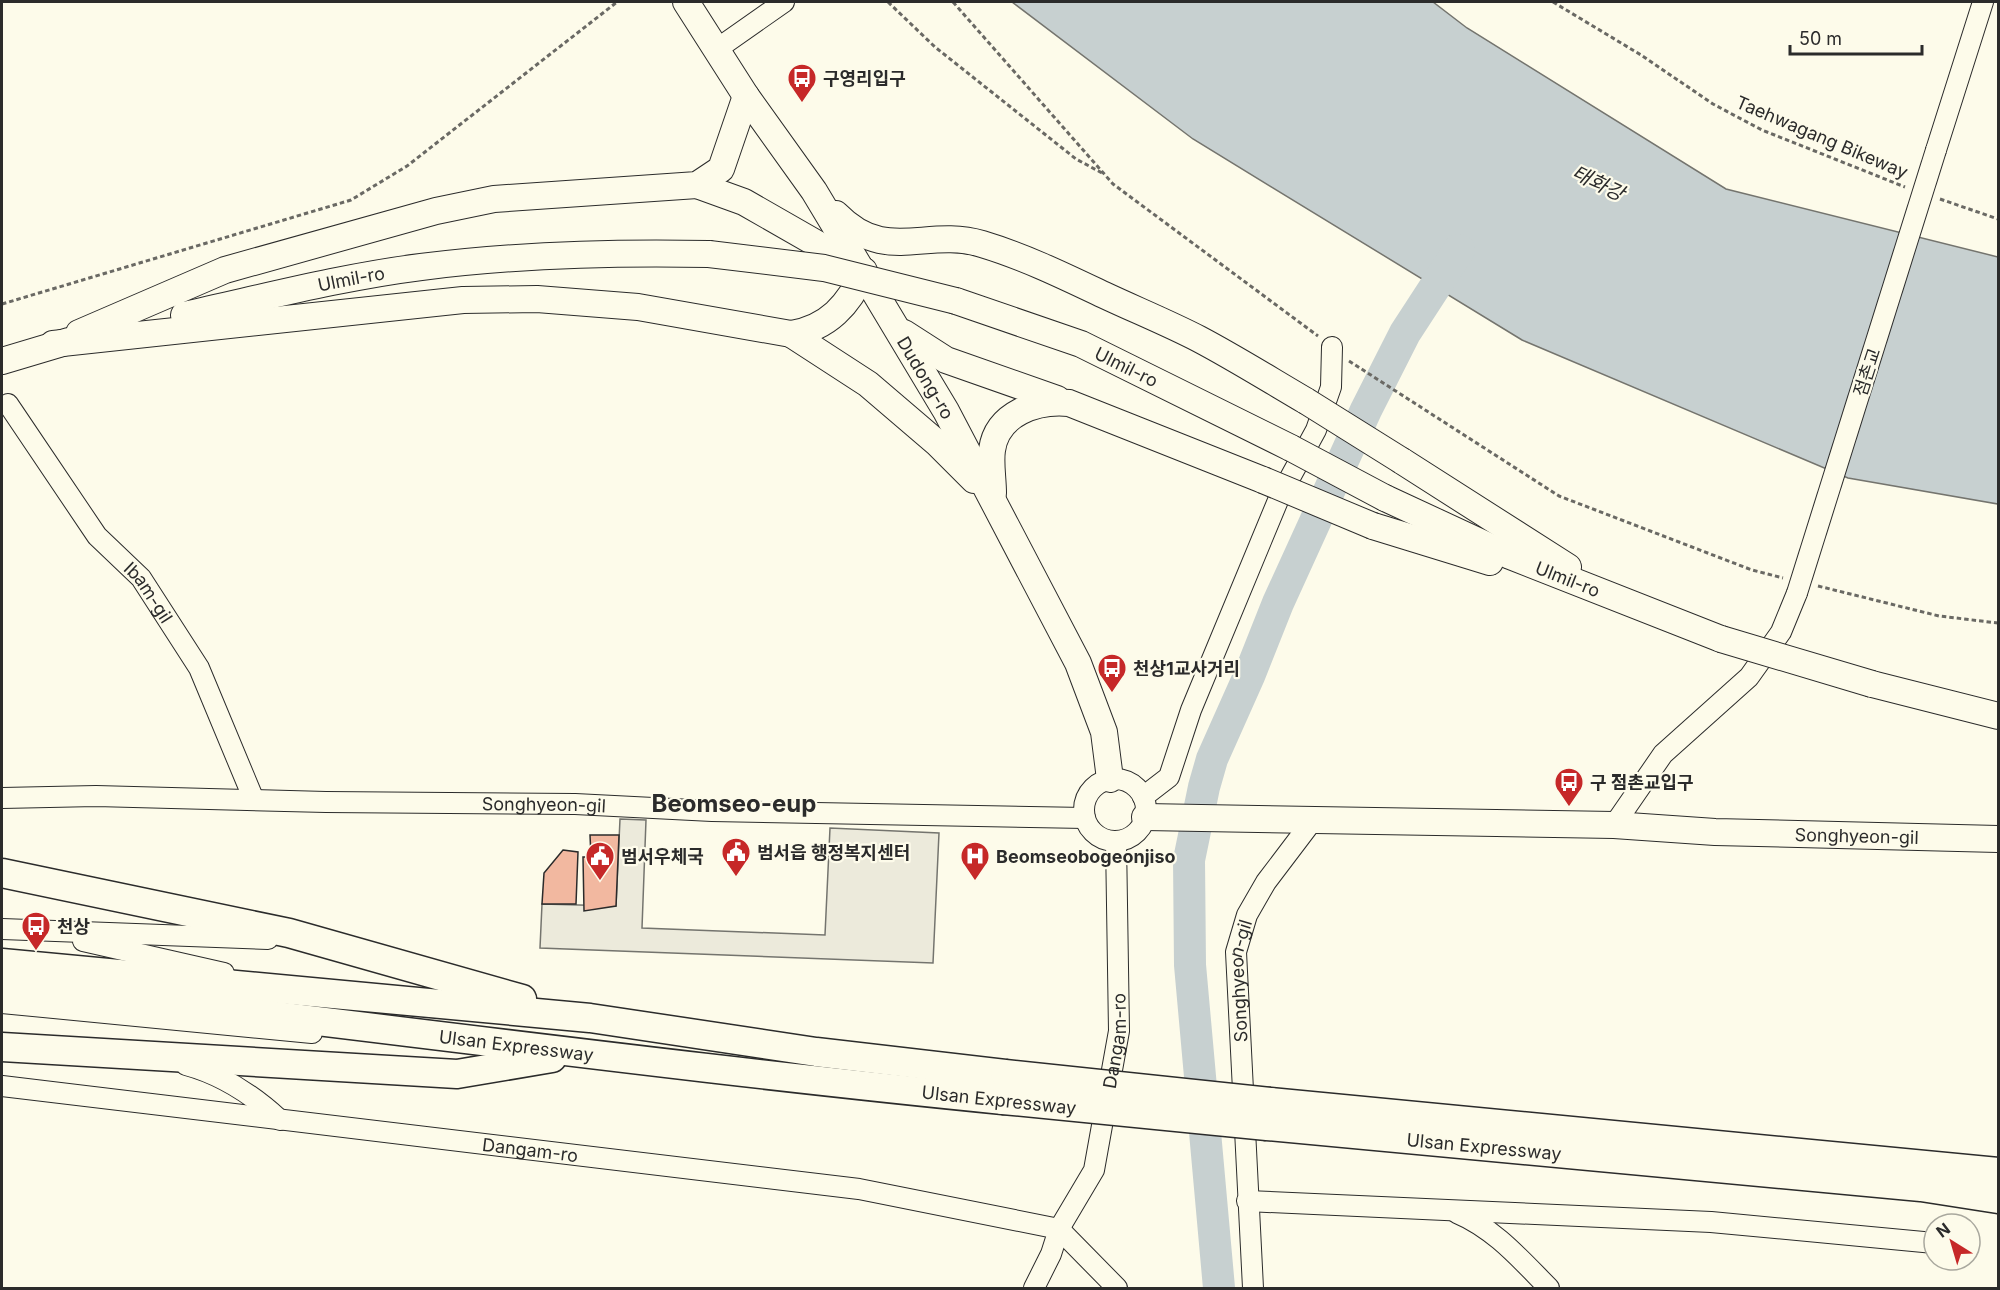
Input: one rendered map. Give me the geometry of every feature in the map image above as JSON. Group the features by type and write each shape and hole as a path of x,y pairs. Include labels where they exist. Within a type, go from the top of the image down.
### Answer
{"highway":[{"path":"2,873 316,940 590,1018"},
{"name":"Ulsan Expressway","path":"2,963 590,1018 816,1052 1004,1087"},
{"name":"Ulsan Expressway","path":"2,984 847,1084 1004,1087 1269,1114 1909,1186 1998,1199"},
{"path":"2,1047 457,1074 584,1052"},
{"name":"Ulsan Expressway","path":"1269,1114 1998,1172"}],"main road":[{"name":"Dudong-ro","path":"686,2 746,96 814,191 868,278 994,499 1078,663 1104,732 1110,779"},
{"path":"697,185 721,169 746,96"},
{"path":"53,344 225,270 436,211 494,199 697,185 744,202 868,278"},
{"path":"814,191 855,231 870,239 916,242 939,239 976,243 1027,259 1199,339 1306,400 1624,602"},
{"path":"53,344 452,301 537,299 638,307 791,334 806,331 826,322 851,299 868,278 870,267 878,258 939,239"},
{"name":"Ulmil-ro","path":"2,361 53,344 351,278 422,266 603,252 709,254 824,268 956,300 1081,345 1291,448 1385,498 1510,556 1624,602 1721,639 1872,684 1998,716"},
{"path":"897,327 946,360 1069,403 1373,526 1624,602"},
{"path":"791,334 868,384 937,443 994,499"},
{"path":"994,499 992,450 998,432 1022,410 1035,404 1048,401 1069,403"},
{"path":"1153,810 1226,817 1313,820 1614,825"},
{"name":"Songhyeon-gil","path":"1614,825 1715,832 1998,839"}],"street":[{"path":"717,49 784,2"},
{"name":"점촌교","path":"1614,825 1663,754 1749,677 1781,632 1791,585 1983,2"},
{"path":"1153,810 1129,782 1110,779 1100,783 1086,798 1085,818 1096,835 1116,841 1135,834 1153,810 1169,777 1191,710 1279,498 1316,430 1331,387 1332,347"},
{"name":"Ibam-gil","path":"8,404 97,536 141,578 199,668 254,800"},
{"name":"Songhyeon-gil","path":"2,798 96,796 575,804 712,811 1085,818"},
{"name":"Songhyeon-gil","path":"1253,1288 1236,952 1247,915 1266,882 1313,820"},
{"name":"Dangam-ro","path":"1034,1288 1052,1254 1059,1229 1094,1170 1119,1031 1116,841"},
{"path":"2,929 316,940"},
{"path":"35,931 311,992"},
{"path":"2,1003 259,1030 584,1052"},
{"path":"149,1055 194,1067 227,1080 255,1097 280,1119"},
{"name":"Dangam-ro","path":"2,1086 859,1189 1059,1229"},
{"path":"1247,1201 1711,1222 1922,1241"},
{"path":"1448,1209 1475,1221 1496,1236 1549,1288"},
{"path":"1059,1229 1117,1288"}],"path":[{"path":"2,304 351,200 407,166 617,2"},
{"path":"888,2 935,47 972,77 1076,159 1106,175"},
{"path":"952,2 1113,184 1332,347"},
{"name":"Taehwagang Bikeway","path":"1553,2 1641,55 1713,104 1762,130 1914,190"},
{"path":"1936,198 1998,219"},
{"path":"1353,364 1559,496 1791,585"},
{"path":"1818,586 1938,616 1998,623"}],"shaded area":[{"path":"620,819 646,820 642,928 825,935 830,828 939,833 933,963 540,948 542,904 616,906"}],"water":[{"name":"태화강","path":"1012,2 1433,2 1467,28 1726,189 1998,257 1998,504 1848,478 1522,340 1193,139"}],"building":[{"name":"범서우체국","path":"590,835 619,835 616,906 584,911 583,857 591,857"},
{"path":"563,850 578,852 576,904 542,904 544,873"}],"waterway":[{"path":"1219,1288 1190,965 1189,860 1204,787 1212,759 1278,603 1366,410 1405,333 1459,250"}],"place":[{"name":"구영리입구","path":"802,104"},
{"name":"천상1교사거리","path":"1112,694"},
{"name":"구 점촌교입구","path":"1569,808"},
{"name":"범서읍 행정복지센터","path":"736,878"},
{"name":"범서우체국","path":"600,882"},
{"name":"Beomseobogeonjiso","path":"975,882"},
{"name":"천상","path":"36,952"}],"district":[{"name":"Beomseo-eup","path":"734,803"}]}
